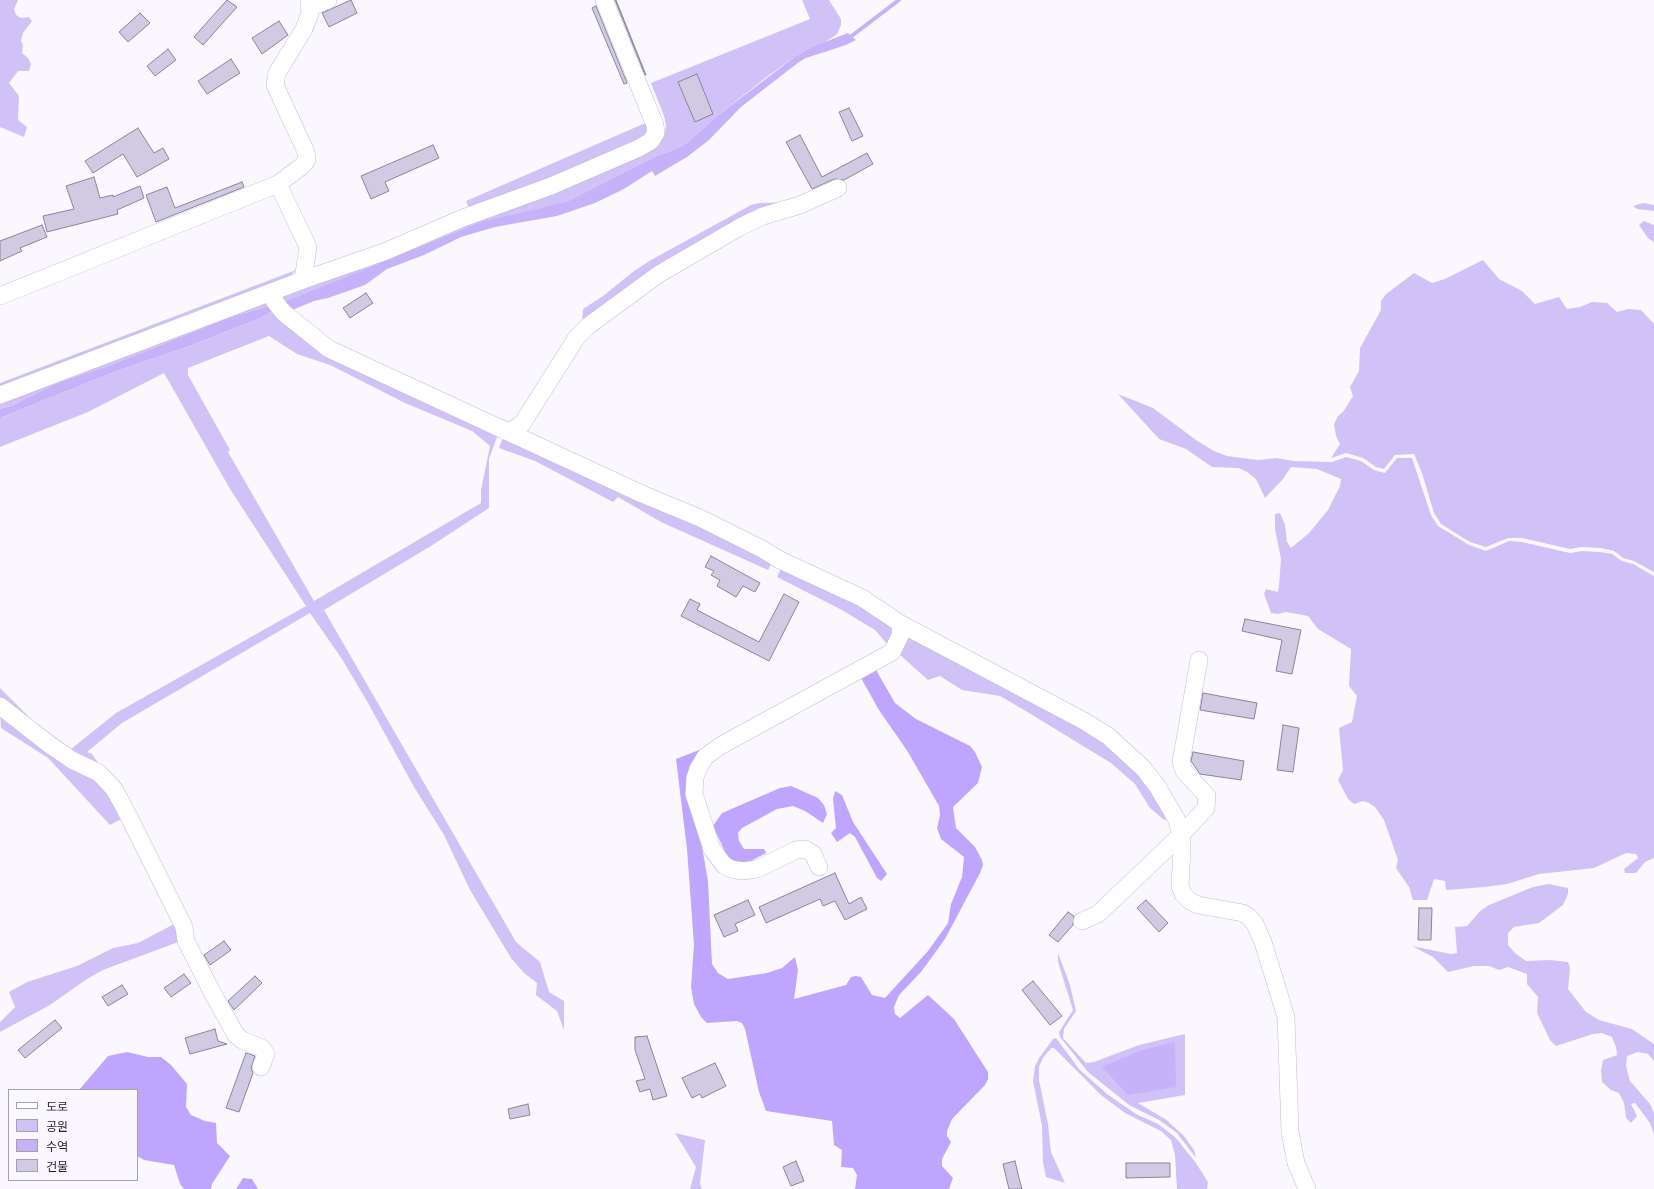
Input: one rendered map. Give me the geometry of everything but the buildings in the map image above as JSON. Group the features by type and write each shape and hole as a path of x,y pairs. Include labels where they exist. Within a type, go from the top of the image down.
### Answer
{"street":[{"path":"0,296 278,184 307,160 306,152 276,85 277,73 304,29 310,13 310,3 328,0"},
{"path":"0,395 277,302 303,280 384,252 463,218 551,186 639,148 651,141 656,133 655,125 604,0"},
{"path":"278,184 308,247 303,280"},
{"path":"505,431 514,429 522,424 578,337 588,326 653,279 740,227 763,216 800,205 838,188"},
{"path":"277,302 329,350 642,494 700,518 762,549 780,560 862,598 901,624 1084,721 1108,736 1144,769 1157,786 1177,820 1181,835 1180,886 1184,894 1190,901 1198,904 1243,913 1255,924 1263,942 1286,1017 1290,1132 1296,1163 1307,1189"},
{"path":"819,867 814,854 805,849 796,850 757,869 731,869 724,865 712,849 694,794 695,778 698,769 705,757 720,746 892,652 900,636 901,624"},
{"path":"1082,921 1098,914 1181,835 1206,808 1207,796 1184,771 1181,762 1199,660"},
{"path":"0,706 50,745 72,760 99,773 114,789 184,927 186,941 236,1035 242,1040 262,1048 266,1054 261,1068"}],"green space":[{"path":"0,0 18,0 14,9 16,15 21,18 29,17 32,21 23,33 21,41 23,45 22,53 28,58 31,64 29,71 18,71 9,83 19,96 18,120 27,127 24,137 0,127"},
{"path":"802,0 829,0 841,19 841,25 837,34 824,43 812,47 796,56 768,76 717,116 683,146 654,157 568,201 534,211 483,221 281,303 281,296 661,140 665,133 666,125 651,83 810,19"},
{"path":"649,123 651,132 641,143 469,208 466,201 643,124"},
{"path":"802,202 582,325 583,309 651,260 751,205 759,203"},
{"path":"1643,203 1654,205 1654,211 1637,209 1633,206"},
{"path":"1644,221 1654,225 1654,242 1648,238 1639,225"},
{"path":"1483,260 1499,279 1522,291 1535,304 1559,297 1567,309 1580,307 1592,302 1607,303 1617,312 1628,309 1641,310 1654,324 1654,572 1634,561 1623,558 1614,551 1601,548 1581,547 1570,549 1522,538 1508,538 1486,547 1470,542 1441,524 1434,513 1422,473 1414,454 1395,455 1384,469 1376,467 1363,458 1346,453 1331,458 1340,444 1336,436 1334,424 1353,396 1350,387 1359,371 1360,348 1381,310 1381,301 1386,294 1414,273 1432,283 1445,279"},
{"path":"296,270 289,277 0,390 0,383"},
{"path":"262,301 268,306 228,318 108,366 59,382 11,406 0,409 0,400"},
{"path":"272,311 494,431 497,437 489,459 489,508 431,546 324,610 516,942 540,962 549,992 564,1001 564,1030 557,1011 536,995 537,983 524,973 511,958 470,890 444,835 414,787 368,703 342,659 310,613 122,723 87,752 92,754 113,784 0,702 0,688 31,719 71,749 116,713 306,606 230,489 164,373 88,412 0,447 0,418 114,372 184,348 261,318","holes":["269,336 297,354 330,365 405,403 472,431 490,446 481,490 481,503 314,601 228,452 230,450 188,375 188,368"]},
{"path":"1118,394 1153,408 1196,440 1214,451 1227,456 1258,460 1277,458 1293,461 1332,462 1346,457 1361,461 1374,470 1385,473 1397,458 1412,458 1431,515 1438,526 1469,545 1486,551 1509,541 1522,542 1570,553 1582,551 1612,554 1622,561 1633,564 1654,576 1654,858 1645,862 1636,873 1625,873 1624,869 1638,858 1636,854 1626,853 1594,868 1539,874 1507,884 1485,887 1446,890 1445,881 1434,879 1427,900 1413,900 1409,887 1396,868 1398,860 1384,820 1375,807 1369,803 1363,801 1354,804 1348,799 1338,780 1343,770 1339,728 1352,722 1357,696 1349,686 1351,649 1318,629 1308,616 1286,612 1278,614 1271,613 1264,594 1266,589 1278,592 1279,585 1281,559 1275,529 1275,514 1280,513 1285,525 1287,542 1291,548 1309,533 1328,510 1340,486 1341,479 1317,469 1291,467 1283,479 1265,498 1256,479 1247,472 1239,468 1212,467 1186,449 1159,439"},
{"path":"506,437 773,561 768,570 661,522 618,497 613,502 535,461 499,448 502,440"},
{"path":"782,567 868,610 893,628 895,636 887,644 875,630 840,609 777,577"},
{"path":"910,636 1095,733 1132,763 1171,821 1163,819 1150,808 1135,784 1111,763 1000,696 962,690 940,676 928,680 899,654 906,638"},
{"path":"0,711 101,785 123,818 110,825 48,758 1,728"},
{"path":"1549,884 1568,888 1568,894 1563,905 1539,923 1514,927 1508,933 1508,945 1515,953 1526,961 1550,960 1568,962 1570,968 1568,989 1586,1012 1599,1020 1632,1029 1654,1044 1654,1061 1648,1054 1638,1052 1627,1056 1626,1066 1630,1081 1650,1104 1654,1113 1654,1135 1650,1123 1635,1103 1631,1104 1637,1116 1631,1123 1626,1118 1624,1103 1619,1093 1611,1090 1602,1082 1601,1070 1603,1060 1617,1055 1612,1037 1602,1033 1593,1034 1556,1046 1550,1040 1537,1013 1538,997 1527,984 1527,974 1508,967 1499,970 1489,966 1474,966 1448,972 1433,957 1412,946 1451,954 1457,953 1455,927 1467,926 1480,911 1489,905 1533,887"},
{"path":"178,922 181,941 103,970 87,979 50,1005 0,1032 0,1022 15,1007 9,992 27,982 77,966 113,948 138,943"},
{"path":"1058,953 1070,985 1076,1011 1064,1029 1063,1038 1086,1063 1094,1062 1139,1045 1185,1034 1185,1095 1138,1103 1165,1119 1184,1136 1194,1150 1196,1158 1177,1133 1159,1120 1129,1105 1088,1072 1060,1037 1059,1032 1073,1010 1058,962"},
{"path":"1056,1038 1079,1069 1107,1094 1136,1114 1158,1124 1175,1137 1196,1163 1208,1182 1207,1189 1177,1189 1175,1155 1171,1140 1161,1131 1125,1113 1101,1095 1054,1048 1051,1048 1043,1058 1039,1067 1039,1080 1048,1124 1051,1152 1065,1183 1046,1177 1043,1163 1042,1126 1033,1081 1035,1066 1039,1058 1053,1039"},
{"path":"675,1133 705,1140 700,1184 702,1189 690,1189 696,1167"}],"shaded area":[{"path":"876,670 895,703 916,719 970,746 975,752 982,767 978,783 953,807 956,828 975,847 983,865 945,939 921,972 899,995 894,1007 895,1014 900,1018 928,995 954,1019 988,1072 988,1079 985,1085 952,1119 947,1131 947,1136 951,1142 942,1159 942,1166 953,1178 949,1189 855,1189 857,1175 853,1168 841,1167 842,1150 834,1145 832,1121 766,1111 759,1092 745,1029 742,1023 737,1021 707,1023 701,1017 694,1004 691,987 694,945 687,849 676,759 717,743 694,801 708,881 712,964 718,973 728,979 767,973 782,968 795,957 798,970 794,999 846,985 851,977 856,976 861,977 872,995 885,998 928,951 948,923 951,904 962,877 964,857 941,839 937,828 940,815 939,806 908,752 879,710 861,678"},
{"path":"791,786 818,798 824,805 827,814 823,823 805,811 793,806 777,809 742,828 738,833 739,841 744,849 764,849 766,853 747,863 735,862 727,856 713,826 722,813 780,788"},
{"path":"835,791 842,795 853,822 887,874 881,881 877,878 855,837 850,833 837,842 831,833 836,828 833,799"},
{"path":"127,1052 148,1057 161,1057 171,1065 187,1084 186,1107 191,1115 205,1121 216,1123 217,1143 230,1156 212,1184 211,1189 184,1189 180,1184 174,1165 144,1160 138,1157 138,1089 80,1089 108,1056"},
{"path":"243,1178 252,1179 258,1189 236,1189"}],"water":[{"path":"848,33 856,40 846,45 806,58 799,62 741,107 709,140 687,157 655,176 652,171 624,189 595,203 557,216 495,227 461,237 424,255 387,269 365,285 328,298 314,301 290,311 281,303 483,221 568,201 654,157 683,146 717,116 796,56 812,47"},
{"path":"268,306 272,311 261,318 184,348 114,372 0,418 0,409 11,406 59,382 108,366 228,318"},
{"path":"1175,1042 1176,1087 1128,1095 1102,1067 1139,1051"}],"waterway":[{"path":"849,38 899,0"}]}
